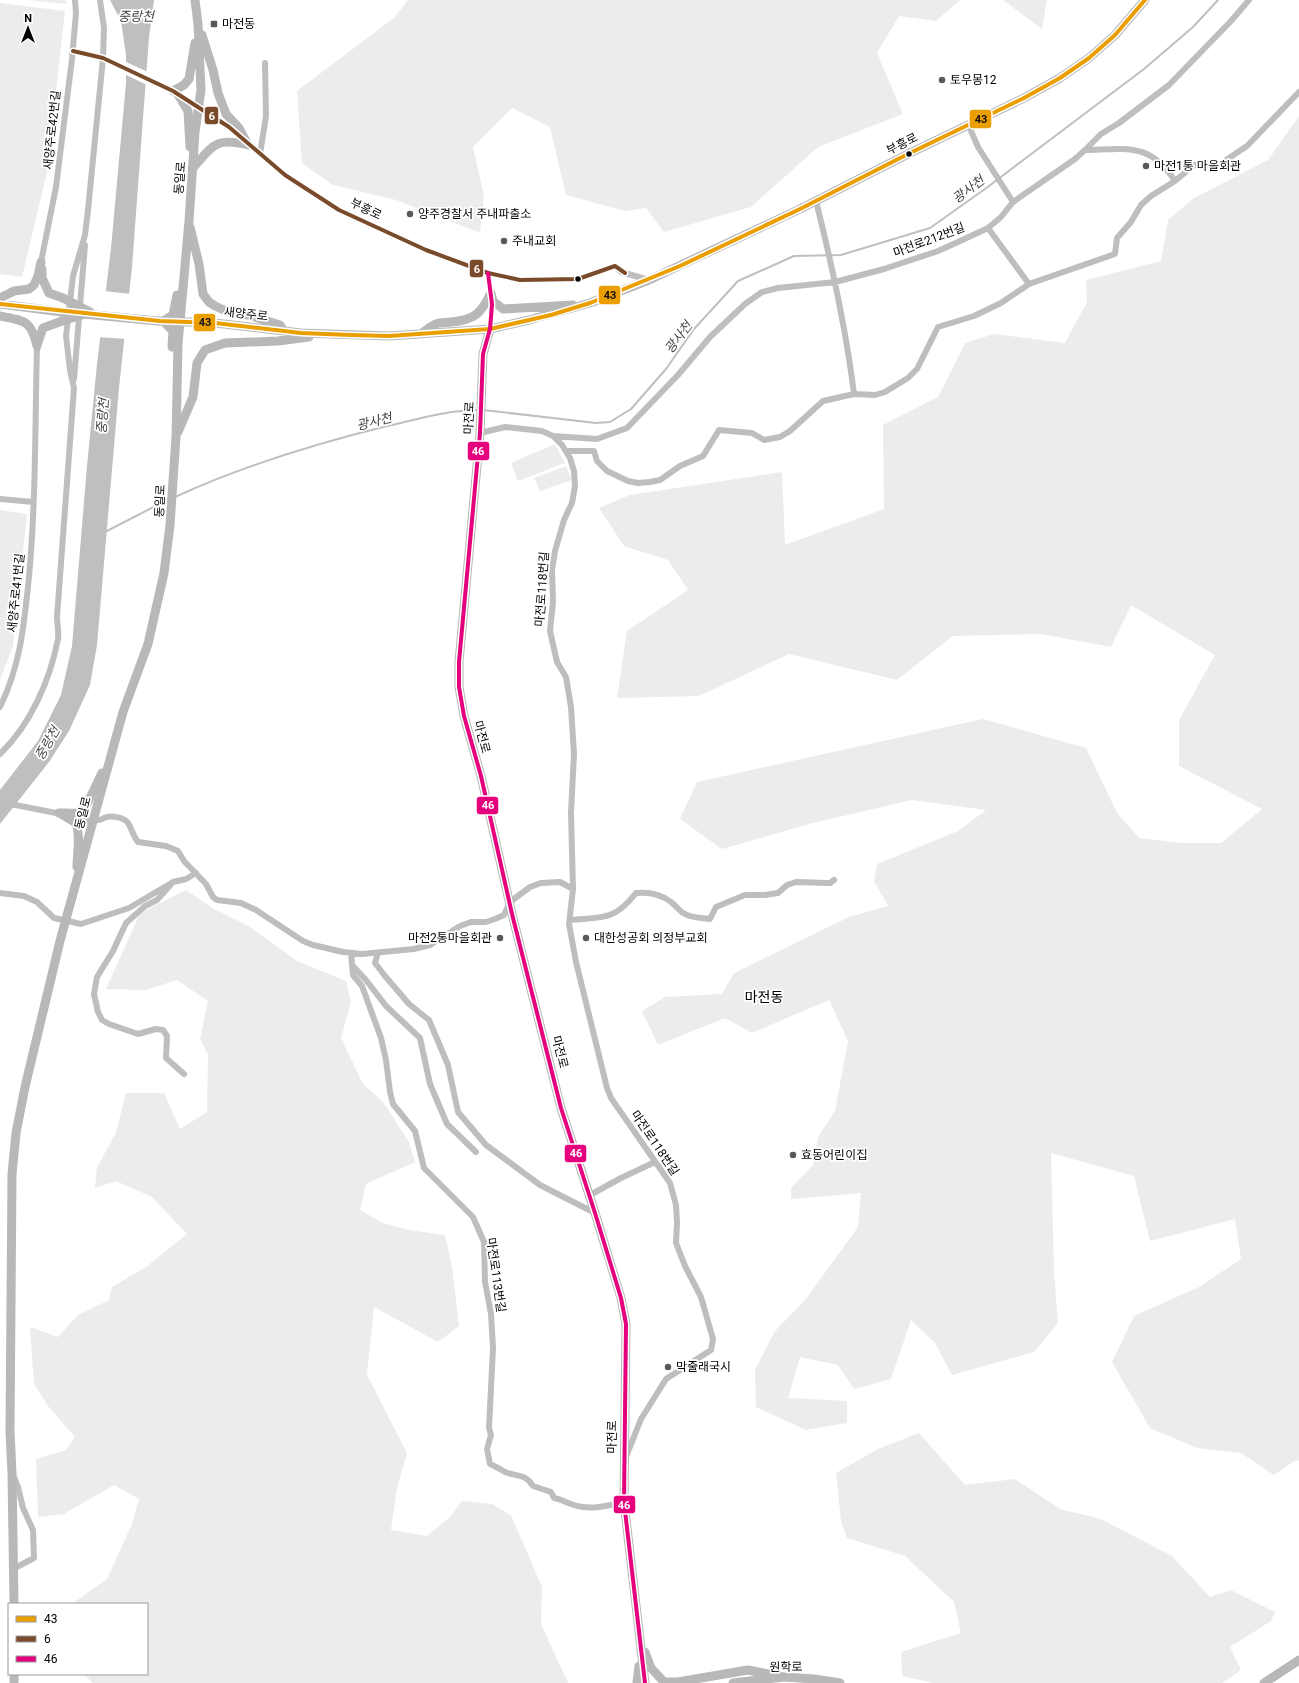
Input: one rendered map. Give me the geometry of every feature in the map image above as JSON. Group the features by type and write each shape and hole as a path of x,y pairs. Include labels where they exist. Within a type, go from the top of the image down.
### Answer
{"street":[{"name":"새양주로42번길","path":"41,262 56,187 73,51 76,13 75,0"},
{"path":"73,384 85,235 103,58 104,28 100,0"},
{"path":"195,0 198,24 201,90 200,108"},
{"name":"부흥로","path":"490,329 551,315 590,303 649,280 816,201 968,124 1024,98 1077,68 1115,35 1145,0"},
{"name":"마전로212번길","path":"553,436 597,439 627,428 678,375 710,337 745,304 762,292 884,269 938,251 988,228 1001,217 1013,202 1075,159 1101,134 1119,123 1169,85 1226,27 1249,0"},
{"path":"192,172 188,111 175,92 189,79 198,24"},
{"path":"198,24 213,70 218,93 226,114 239,128 248,145"},
{"name":"부흥로","path":"73,51 103,58 175,92 228,128 284,175 339,210 426,250 488,273 520,280 578,279 615,266 621,272 649,280"},
{"path":"260,154 266,116 265,63"},
{"path":"566,452 594,451 597,461 607,471 628,481 638,483 650,482 660,480 680,466 703,456 719,430 752,433 764,440 780,437 799,423 823,401 854,394 875,395 885,392 908,378 917,369 938,327 974,316 1001,303 1028,284 1115,254 1117,238 1131,222 1141,205 1151,196 1175,181 1194,165 1220,164 1247,146 1299,92"},
{"name":"동일로","path":"76,882 123,712 148,644 164,573 170,525 176,437 178,344 185,251 189,221 195,132 200,108"},
{"path":"968,124 978,147 1013,202"},
{"path":"192,172 209,150 219,142 235,142 248,145"},
{"path":"1085,150 1131,148 1150,155 1162,163 1175,181"},
{"path":"816,201 849,352 854,394"},
{"path":"189,221 199,264 203,294 209,302 226,311 248,315 280,325 286,330"},
{"path":"988,228 1028,284"},
{"path":"0,754 28,719 42,692 58,637 57,617 74,388 70,370 66,336 73,276 85,235"},
{"path":"177,401 172,365 173,331 161,321 173,315 185,251"},
{"path":"41,262 42,278 49,292 63,298 89,314"},
{"path":"0,298 14,291 29,289 34,286 41,262"},
{"name":"마전로","path":"488,273 491,293 490,329 483,354 480,430 461,646 460,687 464,716 561,1108 590,1195 621,1298 626,1324 624,1502 645,1683"},
{"path":"491,293 494,301 503,309 590,303"},
{"path":"421,333 437,323 457,322 473,317 485,306 491,293"},
{"name":"새양주로","path":"0,304 62,317 89,314 161,321 215,323 330,334 389,336 490,329"},
{"path":"0,316 25,322 33,331 36,346"},
{"path":"36,346 43,328 62,317"},
{"path":"176,437 193,397 197,363 205,350 225,343 278,341 330,334"},
{"name":"새양주로41번길","path":"0,707 14,675 21,649 33,528 36,346"},
{"path":"480,430 505,427 542,430 553,436"},
{"name":"마전로118번길","path":"553,436 562,444 574,470 575,486 572,504 564,520 555,551 552,570 553,602 550,631 557,662 566,677 571,707 574,754 571,813 573,889 570,920 576,962 607,1088 611,1098 670,1183 676,1205 676,1243 685,1266 701,1297 713,1339 711,1350 666,1379 641,1419 624,1462"},
{"path":"0,499 33,502"},
{"path":"59,814 81,812 86,809 88,801 112,753"},
{"path":"0,802 82,820 99,820 106,817 121,818 127,822 133,836 138,842 166,846 178,851 184,861 206,884 217,900 241,904 256,910 303,941 313,945 351,953 378,953 414,949 430,945 460,926 470,922 486,922 504,915 510,902 530,887 541,883 560,882 573,889"},
{"path":"14,1603 10,1430 12,1174 16,1133 25,1087 76,882 79,834 76,823 59,814"},
{"path":"0,893 24,896 36,902 54,918 81,924 129,908 173,882 186,879 196,873"},
{"path":"570,920 614,914 622,909 636,893 643,892 656,894 663,897 683,913 690,916 710,919 716,907 745,895 771,894 778,892 787,885 796,882 830,883 834,880"},
{"path":"173,882 157,900 145,906 126,923 113,951 96,977 94,994 98,1012 102,1020 109,1024 138,1034 156,1029 164,1030 167,1036 166,1058 184,1074"},
{"name":"마전로113번길","path":"351,953 353,975 362,986 381,1038 393,1104 415,1131 424,1168 473,1216 484,1242 485,1282 491,1314 492,1348 489,1428 491,1435 488,1449 490,1464 505,1472 525,1477 529,1479 533,1486 551,1492 554,1498 572,1505 600,1508 624,1502"},
{"path":"378,953 375,963 384,976 409,1004 429,1020 448,1065 458,1112 486,1145 540,1185 595,1213"},
{"path":"352,965 366,980 386,1006 420,1038 430,1084 447,1124 476,1152"},
{"path":"590,1195 655,1162"},
{"path":"12,1473 18,1487 23,1508 33,1530 35,1548 34,1558 13,1569"},
{"path":"639,1627 651,1668 664,1682 678,1682 748,1670 784,1677"},
{"path":"637,1683 639,1627"},
{"path":"1264,1683 1299,1660"},
{"name":"원학로","path":"732,1683 784,1677 814,1679 840,1683"}],"shaded area":[{"path":"28,0 65,0 67,4"},
{"path":"408,0 960,0 936,21 899,16 877,53 903,114 818,147 751,207 664,232 646,208 625,211 566,195 550,127 512,108 473,147 484,196 480,233 396,200 333,185 302,163 297,91 395,17"},
{"path":"1003,0 1047,0 1042,29"},
{"path":"0,3 65,11 47,172 22,277 0,274"},
{"path":"1299,116 1299,1461 1296,1460 1274,1475 1241,1453 1197,1448 1150,1428 1112,1362 1134,1316 1199,1287 1241,1259 1235,1219 1150,1241 1134,1176 1051,1153 1054,1272 1058,1323 1034,1352 952,1375 935,1343 911,1320 891,1379 854,1389 838,1365 800,1357 788,1398 847,1401 847,1423 806,1430 756,1407 755,1370 775,1331 806,1299 858,1227 861,1193 791,1199 791,1188 813,1165 818,1137 835,1111 848,1041 829,1000 752,1033 725,1018 658,1045 642,1011 665,997 722,994 734,973 849,917 888,906 874,881 877,864 958,831 986,810 912,800 809,824 722,849 680,819 697,782 983,719 1086,748 1117,813 1139,838 1183,843 1221,843 1262,809 1179,766 1179,720 1215,655 1131,605 1111,647 1041,634 953,636 897,680 789,654 699,696 617,698 627,631 688,590 668,560 624,546 599,508 630,495 782,472 785,545 884,509 883,425 938,397 965,343 994,334 1065,343 1087,302 1086,280 1161,261 1168,220 1194,198 1268,160"},
{"path":"555,444 565,463 518,481 511,463"},
{"path":"566,466 572,480 540,491 534,478"},
{"path":"0,510 27,514 13,646 0,680"},
{"path":"186,890 214,909 249,926 297,961 346,981 351,1002 341,1038 363,1084 383,1102 409,1142 415,1162 366,1184 360,1210 383,1223 409,1230 445,1235 452,1267 459,1326 438,1342 374,1307 367,1375 407,1453 397,1488 391,1530 427,1536 450,1517 462,1501 492,1504 511,1515 542,1587 541,1624 568,1683 93,1683 85,1675 148,1675 148,1603 76,1603 76,1601 107,1579 132,1524 139,1499 114,1485 64,1514 38,1517 36,1459 66,1450 75,1437 48,1406 34,1384 30,1327 58,1337 78,1315 109,1300 112,1287 146,1267 187,1234 152,1197 116,1181 95,1188 97,1168 116,1132 126,1093 164,1093 180,1129 207,1112 208,1054 200,1039 208,1001 177,980 146,990 106,989 140,913"},
{"path":"919,1433 965,1485 1015,1479 1060,1509 1101,1519 1172,1556 1210,1597 1231,1590 1275,1612 1271,1621 1230,1647 1241,1670 1222,1683 933,1683 902,1676 901,1652 961,1633 954,1602 905,1556 847,1538 841,1521 836,1473 878,1449"}],"water":[{"name":"중랑천","path":"110,0 154,0 149,37 132,267 119,388 97,645 90,685 69,731 49,762 0,824 0,790 38,741 61,695 72,646 87,466 97,364 111,248 126,83 126,55 121,21"}],"pier":[{"path":"124,61 148,72 147,85 124,74"},
{"path":"104,291 131,294 126,339 98,337"}],"waterway":[{"name":"광사천","path":"483,410 596,423 610,422 631,409 666,369 694,329 738,281 794,256 841,255 930,228 985,189 1144,69 1193,27 1218,0"},
{"name":"광사천","path":"175,497 251,466 330,441 431,416 467,410 479,410"},
{"name":"광사천","path":"105,532 169,499"}],"transit line":[{"name":"43","path":"0,304 160,321 215,323 301,333 389,336 490,329 551,315 590,303 680,266 800,209 910,153 1024,98 1060,78 1089,58 1115,35 1145,0"},
{"name":"6","path":"73,51 103,58 173,91 229,127 285,175 339,210 426,250 488,273 520,280 578,279 615,266 625,273"},
{"name":"46","path":"488,273 492,304 490,329 483,354 480,433 459,662 459,687 464,716 481,776 512,914 561,1108 621,1298 626,1324 624,1502 645,1683"}],"place":[{"name":"마전동","path":"214,24"},
{"name":"토우몽12","path":"942,80"},
{"name":"마전1통 마을회관","path":"1146,166"},
{"name":"양주경찰서 주내파출소","path":"410,214"},
{"name":"주내교회","path":"504,241"},
{"name":"마전2통마을회관","path":"500,938"},
{"name":"대한성공회 의정부교회","path":"586,938"},
{"name":"효동어린이집","path":"793,1155"},
{"name":"막줄래국시","path":"668,1367"}],"district":[{"name":"마전동","path":"764,997"}]}
